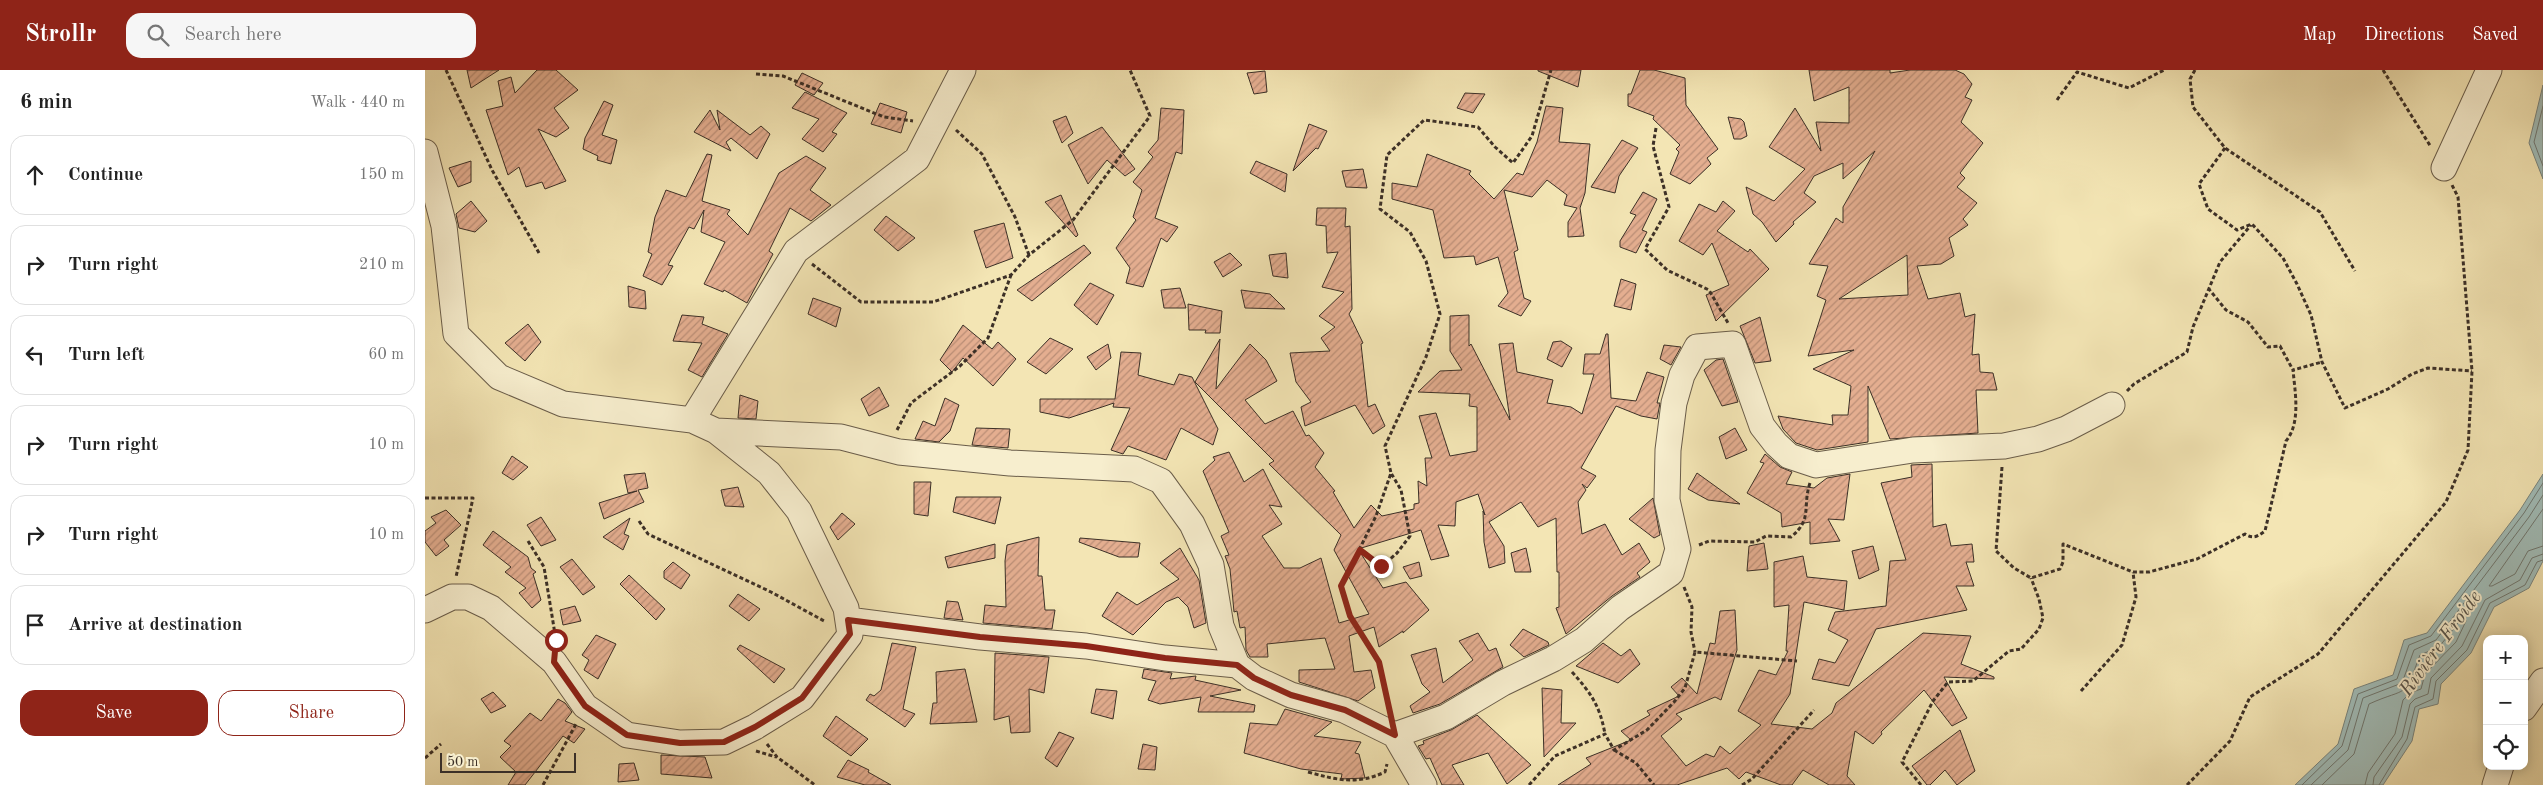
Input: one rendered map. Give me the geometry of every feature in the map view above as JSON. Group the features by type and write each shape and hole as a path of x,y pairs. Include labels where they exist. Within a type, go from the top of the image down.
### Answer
{"street":[{"path":"692,420 796,251 917,159 963,70"},
{"path":"2444,168 2489,70"},
{"path":"425,152 444,226 456,334 499,377 563,404 692,420 716,432 769,473 799,511 846,608 849,627 802,698 755,727 724,742 680,743 627,735 585,706 554,662 491,608 468,597 452,597 425,610"},
{"path":"1395,735 1446,717 1503,683 1558,656 1584,640 1620,608 1671,573 1679,549 1667,500 1667,450 1674,403 1682,375 1697,347 1733,344 1762,426 1776,444 1789,456 1816,465 1913,450 2004,446 2038,439 2066,429 2112,405"},
{"path":"716,432 841,437 899,452 1010,463 1134,468 1161,481 1192,524 1211,565 1221,626 1237,665 1254,678 1291,695 1345,710 1395,735 1424,785"},
{"path":"849,627 1086,646 1165,658 1237,665"},
{"path":"2528,703 2543,682"},
{"path":"2495,785 2500,770"}],"path":[{"path":"446,70 492,170 539,253"},
{"path":"899,452 894,434 911,403 960,366 987,338 1011,275 1029,255 1073,220 1151,116 1130,70"},
{"path":"1360,550 1381,566 1397,553 1410,536 1401,490 1391,473 1385,446 1425,357 1440,314 1426,261 1410,232 1380,209 1387,156 1424,120 1478,127 1495,147 1513,163 1532,136 1551,70"},
{"path":"2057,100 2077,72 2129,88 2164,70"},
{"path":"2195,70 2190,79 2193,107 2225,148 2320,212 2355,272"},
{"path":"2187,785 2230,740 2250,697 2318,654 2445,502 2468,450 2472,372 2458,197 2444,168 2383,70"},
{"path":"756,74 783,76 884,117 910,121 940,116 982,154 1015,217 1029,255"},
{"path":"1656,128 1653,146 1669,207 1645,249 1667,270 1709,290 1727,319 1730,328"},
{"path":"2225,148 2199,184 2208,209 2237,230 2251,224"},
{"path":"2112,405 2134,384 2187,352 2193,327 2207,288 2220,262 2251,224"},
{"path":"2251,224 2283,258 2297,284 2311,315 2322,362 2345,408 2388,389 2412,374 2428,368 2472,372"},
{"path":"796,251 861,302 933,302 1011,275"},
{"path":"2031,578 2060,569 2063,562 2063,544 2133,572 2149,572 2197,559 2245,534 2250,537 2257,537 2265,532 2286,441 2292,434 2296,405 2293,370 2280,346 2268,347 2248,322 2226,310 2207,288"},
{"path":"2293,370 2322,362"},
{"path":"1921,785 1902,762 1933,701 1948,682 1973,681 2009,651 2021,649 2039,629 2043,618 2031,578 2013,568 1996,551 2004,446"},
{"path":"1679,549 1709,541 1755,542 1766,536 1791,538 1802,529 1807,513 1805,504 1816,465"},
{"path":"1308,772 1351,783 1372,780 1385,772 1395,735 1379,662 1350,616 1341,586 1360,550 1391,473"},
{"path":"425,498 473,498 452,597"},
{"path":"639,521 648,534 849,627"},
{"path":"528,541 544,567 556,640 554,662"},
{"path":"2081,691 2123,645 2136,598 2133,572"},
{"path":"1614,750 1647,730 1685,688 1695,652 1691,632 1692,607 1687,589 1671,573"},
{"path":"1695,652 1797,661"},
{"path":"1558,656 1593,696 1602,717 1605,734 1614,750 1636,763 1654,785"},
{"path":"543,785 585,706"},
{"path":"1742,785 1752,778 1814,710"},
{"path":"755,727 777,757 815,785"},
{"path":"1529,785 1555,756 1605,734"},
{"path":"425,758 441,744"}],"water":[{"path":"2543,85 2543,179 2529,143"},
{"name":"Rivière Froide","path":"2543,474 2543,561 2529,588 2494,607 2471,653 2441,684 2438,704 2419,709 2412,741 2383,785 2295,785 2338,744 2354,689 2393,675 2404,640 2427,633 2520,510"}],"building":[{"path":"467,70 499,70 471,88"},
{"path":"537,70 556,70 578,90 554,108 569,128 556,137 538,129 566,181 545,189 542,182 526,187 519,167 508,175 486,110 503,106 498,81 511,77 515,93"},
{"path":"1581,70 1578,87 1538,71"},
{"path":"1640,70 1654,70 1685,78 1686,105 1718,149 1707,158 1711,164 1690,184 1670,174 1679,152 1676,149 1680,145 1653,119 1654,116 1628,106 1628,94 1631,94"},
{"path":"1809,70 1890,70 1890,73 1910,70 1955,70 1964,74 1972,84 1965,97 1972,100 1961,122 1983,143 1960,173 1965,178 1957,187 1977,203 1963,219 1968,225 1949,238 1954,256 1941,264 1917,266 1928,299 1960,293 1965,317 1975,314 1972,355 1979,354 1980,372 1993,373 1997,390 1976,390 1978,433 1890,439 1868,386 1868,442 1817,450 1796,443 1783,429 1778,416 1833,425 1832,415 1848,415 1851,386 1813,369 1854,350 1808,356 1826,300 1817,296 1828,266 1809,264 1836,218 1843,223 1843,207 1875,151 1843,179 1843,163 1814,176 1804,193 1816,202 1793,222 1794,224 1776,242 1762,222 1753,214 1746,187 1774,201 1805,169 1769,147 1795,108 1821,151 1816,122 1849,123 1849,87 1814,101","holes":["1907,255 1908,295 1839,299"]},
{"path":"1265,71 1267,92 1254,94 1247,73"},
{"path":"802,73 823,83 814,95 795,85"},
{"path":"805,92 847,113 832,132 837,134 823,152 802,139 819,119 792,108"},
{"path":"1465,93 1485,94 1473,113 1457,108"},
{"path":"604,101 613,105 602,135 617,140 611,164 597,160 598,156 583,149 585,138"},
{"path":"880,103 907,112 901,133 871,124"},
{"path":"1546,106 1563,108 1559,142 1590,144 1585,193 1580,208 1584,236 1568,237 1568,222 1577,208 1564,205 1567,195 1547,180 1532,197 1504,190 1518,250 1514,252 1524,298 1531,301 1521,316 1498,306 1508,293 1498,257 1476,265 1474,256 1444,258 1433,210 1392,199 1392,183 1417,187 1427,154 1471,171 1469,174 1494,199 1517,173 1523,175 1537,142"},
{"path":"1161,108 1184,110 1182,154 1176,152 1155,218 1178,227 1167,242 1161,238 1143,287 1126,283 1130,268 1116,248 1136,220 1133,217 1142,190 1133,182 1153,157 1148,152 1158,140"},
{"path":"710,110 720,130 717,110 750,135 761,126 770,134 757,159 731,138 726,142 731,151 694,132"},
{"path":"1066,116 1073,133 1062,143 1053,121"},
{"path":"1728,117 1741,119 1744,122 1747,136 1741,139 1734,139"},
{"path":"1309,124 1327,131 1318,149 1316,148 1293,171"},
{"path":"1102,127 1135,169 1125,176 1107,160 1088,184 1068,145"},
{"path":"1622,140 1638,148 1619,176 1615,193 1591,187"},
{"path":"707,154 712,155 702,201 730,210 727,214 748,235 779,173 806,156 826,168 810,190 831,205 811,221 790,208 769,251 773,254 747,303 724,290 723,292 704,284 725,242 701,232 704,210 694,229 689,227 668,265 673,266 662,285 643,276 652,254 648,252 655,217 666,190 686,197"},
{"path":"471,161 471,182 458,187 449,168"},
{"path":"1256,161 1287,174 1285,192 1250,173"},
{"path":"1363,169 1367,188 1346,187 1342,171"},
{"path":"1643,192 1657,199 1642,230 1647,232 1636,253 1620,247 1620,241 1636,215 1630,213"},
{"path":"1061,195 1078,235 1076,237 1045,202"},
{"path":"471,201 487,221 475,232 459,228 456,214"},
{"path":"1723,201 1735,211 1717,231 1748,252 1750,249 1769,269 1716,321 1706,295 1729,285 1712,243 1703,255 1679,241 1699,204 1716,212"},
{"path":"1317,208 1346,208 1345,227 1350,226 1352,309 1349,314 1363,343 1361,344 1368,407 1375,404 1385,426 1373,434 1355,405 1305,426 1301,407 1311,402 1296,382 1290,353 1330,351 1321,338 1335,327 1319,316 1344,292 1322,287 1338,252 1327,253 1326,226 1316,225"},
{"path":"886,216 915,238 898,251 874,230"},
{"path":"1004,223 1013,258 986,268 974,231"},
{"path":"1084,245 1091,253 1032,301 1017,290"},
{"path":"1230,253 1242,265 1223,277 1214,262"},
{"path":"1286,253 1288,278 1273,276 1269,255"},
{"path":"1621,279 1636,284 1631,310 1614,306"},
{"path":"1090,283 1114,295 1097,325 1074,305"},
{"path":"628,286 645,291 646,309 629,307"},
{"path":"1180,288 1186,308 1164,308 1161,290"},
{"path":"1241,290 1270,294 1285,309 1245,308"},
{"path":"813,298 841,308 836,327 808,314"},
{"path":"1188,304 1222,311 1220,333 1205,333 1206,330 1189,330"},
{"path":"682,315 704,317 702,324 728,334 702,377 688,370 702,343 673,341"},
{"path":"1469,315 1469,346 1471,344 1510,420 1499,344 1513,343 1517,372 1553,380 1547,403 1571,407 1582,414 1594,374 1583,374 1585,354 1600,354 1606,334 1608,334 1611,398 1636,401 1647,372 1664,377 1657,403 1660,403 1657,419 1641,416 1616,406 1581,468 1596,476 1587,488 1582,484 1586,490 1578,502 1582,534 1605,524 1622,555 1639,543 1650,562 1637,573 1640,577 1612,596 1566,634 1556,608 1559,607 1559,572 1557,572 1556,518 1538,527 1521,502 1489,522 1504,546 1505,563 1489,568 1484,542 1483,511 1485,515 1478,494 1456,502 1455,526 1438,525 1449,556 1431,560 1421,530 1358,549 1383,588 1406,582 1429,610 1403,633 1403,631 1379,647 1374,627 1349,636 1354,672 1371,670 1375,688 1358,701 1299,682 1299,670 1335,669 1325,638 1267,644 1268,657 1250,657 1246,650 1245,627 1240,628 1237,611 1234,612 1230,569 1225,556 1229,555 1221,536 1229,532 1203,471 1215,460 1213,457 1229,452 1244,482 1263,469 1282,507 1269,505 1282,524 1262,536 1284,568 1300,568 1321,558 1339,623 1369,614 1334,550 1341,535 1269,464 1274,461 1195,382 1220,339 1216,389 1250,344 1266,360 1277,381 1245,400 1265,424 1293,411 1306,436 1309,435 1324,453 1315,467 1335,491 1333,492 1354,528 1371,505 1382,516 1414,509 1414,504 1419,503 1418,481 1427,486 1425,458 1432,458 1419,416 1436,413 1450,456 1477,451 1477,407 1469,406 1470,394 1418,392 1440,371 1462,370 1450,351 1450,316"},
{"path":"1760,317 1771,361 1755,363 1740,326"},
{"path":"528,324 541,342 525,361 505,343"},
{"path":"963,325 992,349 998,342 1016,359 993,386 963,358 952,372 940,360"},
{"path":"1050,338 1073,349 1046,374 1027,362"},
{"path":"1561,341 1572,348 1562,367 1547,359 1553,342"},
{"path":"1108,344 1111,358 1096,370 1087,357"},
{"path":"1664,345 1681,347 1671,365 1660,359"},
{"path":"1121,352 1141,353 1138,375 1174,385 1179,374 1192,377 1218,429 1213,445 1181,428 1166,460 1128,446 1123,454 1111,450 1130,408 1113,407 1114,403 1069,418 1040,412 1040,399 1115,399"},
{"path":"1723,359 1738,402 1722,406 1704,370 1716,360"},
{"path":"879,387 889,406 869,416 861,399"},
{"path":"740,395 758,401 756,419 738,418"},
{"path":"945,398 959,405 950,431 939,442 915,439 923,421 935,426"},
{"path":"976,428 1010,429 1008,448 972,445"},
{"path":"1735,428 1747,450 1726,459 1719,437"},
{"path":"1765,454 1780,467 1792,472 1786,484 1814,488 1827,478 1850,474 1844,520 1828,519 1840,541 1810,544 1810,522 1782,527 1781,513 1747,493 1764,463 1760,462"},
{"path":"512,456 528,467 513,480 502,473"},
{"path":"1932,464 1933,527 1946,524 1951,546 1972,544 1974,562 1966,562 1974,586 1956,586 1967,610 1876,629 1849,686 1812,679 1819,659 1835,663 1848,640 1828,630 1835,612 1886,606 1890,561 1906,560 1881,483 1912,477 1911,465"},
{"path":"645,473 648,488 638,490 644,502 604,519 599,503 637,491 628,493 624,475"},
{"path":"1697,473 1740,504 1708,500 1688,489"},
{"path":"914,482 931,482 928,516 914,514"},
{"path":"738,487 744,507 725,506 721,490"},
{"path":"956,497 1001,497 995,524 953,512"},
{"path":"1653,498 1660,535 1654,538 1629,519"},
{"path":"446,510 461,525 444,540 449,546 436,556 425,542 425,531 436,523 431,517"},
{"path":"842,513 855,524 838,540 830,527"},
{"path":"541,517 556,540 541,546 527,525"},
{"path":"630,518 624,534 629,536 623,550 603,537"},
{"path":"493,531 528,557 531,568 536,572 533,574 541,600 532,608 519,593 526,588 505,572 511,567 483,545"},
{"path":"1039,537 1038,576 1042,576 1045,610 1055,610 1052,629 983,623 985,605 1006,607 1005,561 1007,545"},
{"path":"1080,538 1140,543 1138,557 1119,557 1079,542"},
{"path":"1764,543 1768,569 1747,571 1749,546"},
{"path":"995,544 995,558 948,568 945,557"},
{"path":"1873,546 1879,570 1859,579 1852,551"},
{"path":"1180,548 1199,580 1206,623 1194,628 1188,607 1178,597 1166,602 1133,635 1102,616 1117,592 1137,605 1179,579 1160,563"},
{"path":"1526,548 1531,572 1515,572 1511,553"},
{"path":"1803,556 1807,577 1847,581 1844,610 1804,602 1790,694 1771,724 1812,729 1832,713 1836,703 1923,633 1971,636 1961,664 1994,677 1994,679 1944,677 1967,718 1952,726 1924,690 1881,732 1882,734 1873,744 1855,731 1847,776 1855,785 1829,785 1803,770 1792,785 1781,785 1746,772 1739,779 1727,768 1677,785 1558,785 1591,764 1586,758 1631,740 1621,731 1650,715 1647,711 1679,696 1671,687 1682,678 1697,694 1710,643 1715,644 1720,611 1735,610 1737,650 1721,700 1715,697 1676,714 1682,719 1661,736 1686,766 1706,754 1714,757 1720,746 1730,754 1761,725 1738,711 1759,670 1776,675 1788,651 1786,651 1789,605 1774,607 1774,562"},
{"path":"572,559 595,587 583,595 560,567"},
{"path":"673,562 690,575 681,589 664,578 664,571"},
{"path":"1419,562 1422,576 1410,579 1403,567"},
{"path":"629,575 665,609 656,620 620,584"},
{"path":"738,594 760,609 749,621 729,606"},
{"path":"947,601 958,602 963,620 944,618"},
{"path":"575,606 581,621 563,625 560,610"},
{"path":"1523,629 1548,642 1549,645 1524,657 1510,645"},
{"path":"1478,633 1489,651 1496,648 1503,667 1440,704 1413,713 1410,706 1430,692 1422,684 1411,655 1436,648 1443,683 1473,660 1459,641"},
{"path":"596,635 616,644 598,679 584,670 589,660 582,655"},
{"path":"892,643 916,647 903,709 915,714 905,727 866,700 870,694 874,696 881,690"},
{"path":"1603,643 1621,656 1630,649 1640,664 1618,683 1576,666"},
{"path":"740,645 785,669 774,683 737,649"},
{"path":"995,653 1049,657 1044,693 1029,689 1030,732 1011,733 1009,716 994,720"},
{"path":"965,669 977,722 930,724 933,703 937,703 936,672"},
{"path":"1144,669 1172,673 1170,679 1196,676 1195,680 1241,690 1210,696 1255,705 1254,712 1198,712 1201,697 1160,704 1148,700 1156,681 1142,678"},
{"path":"1542,688 1562,690 1561,723 1576,723 1544,757"},
{"path":"1096,689 1117,691 1113,719 1091,713"},
{"path":"493,692 506,706 491,713 481,699"},
{"path":"558,699 565,703 572,712 565,721 585,729 574,743 563,736 525,785 508,785 516,772 500,757 511,746 504,741 530,713 541,721"},
{"path":"1285,709 1332,722 1314,736 1361,742 1355,753 1359,754 1365,778 1341,779 1342,774 1301,769 1244,753 1250,723 1277,725"},
{"path":"1477,715 1531,765 1507,784 1488,753 1452,765 1464,785 1442,785 1430,758 1426,759 1418,746 1424,744 1423,741 1451,730"},
{"path":"836,716 868,739 851,756 823,736"},
{"path":"1960,730 1975,771 1957,785 1945,770 1930,785 1927,785 1912,766"},
{"path":"1059,732 1074,738 1057,767 1045,758"},
{"path":"1143,744 1157,747 1155,770 1138,769"},
{"path":"661,755 705,757 712,778 661,774"},
{"path":"848,760 869,770 868,772 891,785 865,785 837,777"},
{"path":"634,763 639,780 618,782 619,764"}],"route":[{"path":"556,640 554,662 585,706 627,735 680,743 724,742 755,727 802,698 850,634 848,620 980,637 1086,646 1165,658 1237,665 1254,678 1291,695 1345,710 1395,735 1379,662 1350,616 1341,586 1360,550 1381,566"}]}
